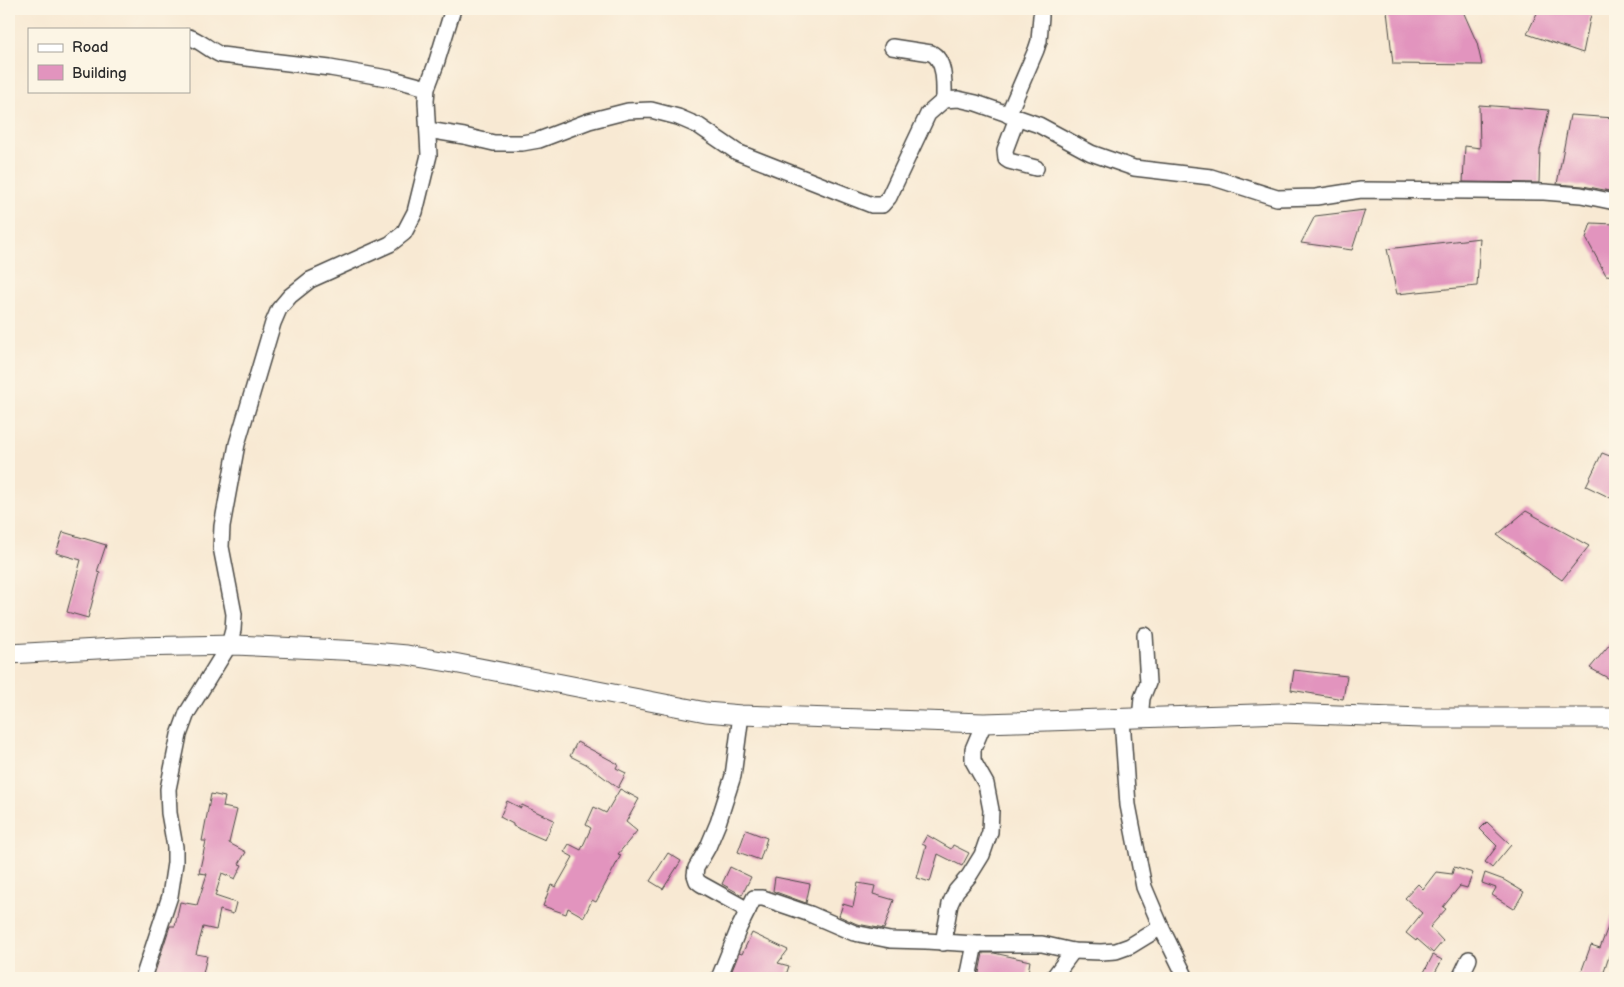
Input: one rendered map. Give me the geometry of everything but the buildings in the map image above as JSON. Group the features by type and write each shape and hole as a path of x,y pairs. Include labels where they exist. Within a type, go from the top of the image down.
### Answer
{"street":[{"path":"143,978 170,896 175,863 175,847 168,813 168,789 179,735 187,713 229,645 234,630 234,614 221,548 222,526 237,444 273,323 279,309 290,296 310,280 390,244 404,233 415,212 429,155 427,88 453,9"},
{"path":"1036,168 1009,161 1005,155 1005,150 1013,116 1039,41 1041,16"},
{"path":"190,36 221,55 330,68 393,79 427,88"},
{"path":"892,47 936,56 941,64 944,78 944,100"},
{"path":"428,130 494,142 522,143 539,140 589,122 628,111 651,110 678,117 698,126 737,152 872,205 882,205 889,197 928,114 944,100 958,98 1039,126 1091,152 1134,168 1211,177 1276,198 1316,197 1361,190 1460,191 1544,192 1581,195 1615,202"},
{"path":"1145,635 1148,683 1131,719 1128,806 1144,887 1160,927 1186,978"},
{"path":"9,654 133,647 229,645 361,651 407,655 499,671 706,712 741,715 984,723 1282,713 1422,718 1615,718"},
{"path":"741,715 733,776 718,823 708,847 696,868 695,875 701,884 748,910"},
{"path":"943,943 950,904 956,891 982,856 990,832 992,810 986,784 974,761 973,749 984,723"},
{"path":"719,978 739,928 754,898 763,898 810,914 854,933 890,940 975,944 1042,944 1073,951 1100,952 1116,951 1130,946 1160,927"},
{"path":"968,978 975,944"},
{"path":"1053,978 1073,951"},
{"path":"1460,978 1469,959"}]}
